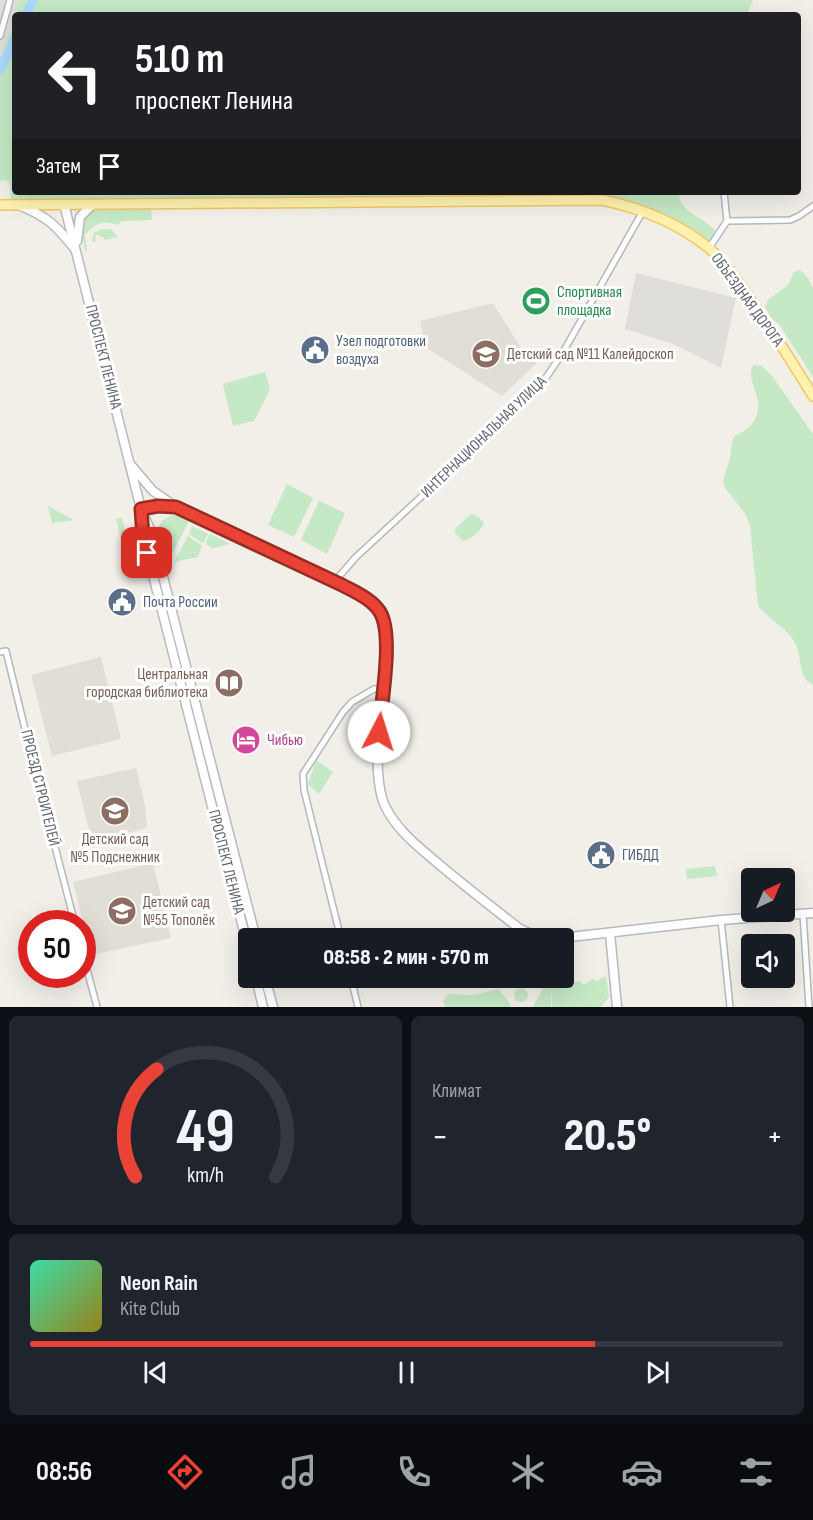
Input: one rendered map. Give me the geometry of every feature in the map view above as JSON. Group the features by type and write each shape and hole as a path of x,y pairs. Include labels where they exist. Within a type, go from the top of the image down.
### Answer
{"main road":[{"name":"ОБЪЕЗДНАЯ ДОРОГА","path":"0,205 602,200 643,211 682,230 709,248 742,288 813,396"},
{"name":"ПРОСПЕКТ ЛЕНИНА","path":"64,204 141,509 143,536 253,928"},
{"path":"76,250 80,217 93,204"},
{"path":"19,205 43,215 57,226 76,250"},
{"path":"130,464 153,491 176,507 335,581 364,597 379,610 386,626 378,745 380,791 393,820 410,840 520,928 538,937 561,938 813,913"},
{"path":"141,509 158,506 176,507"},
{"name":"ПРОСПЕКТ ЛЕНИНА","path":"208,773 244,928"},
{"path":"610,933 617,1007"},
{"path":"258,988 263,1007"},
{"path":"268,988 273,1007"}],"street":[{"path":"0,36 10,0"},
{"path":"709,248 727,221 724,195"},
{"path":"727,221 790,220 813,206"},
{"name":"ИНТЕРНАЦИОНАЛЬНАЯ УЛИЦА","path":"335,581 356,557 539,388 562,354 643,211"},
{"name":"ПРОЕЗД СТРОИТЕЛЕЙ","path":"3,652 71,910"},
{"path":"338,928 304,790 303,774 351,702 374,689 383,688"},
{"path":"803,914 809,1007"},
{"path":"721,921 730,1007"},
{"path":"92,988 97,1007"},
{"path":"353,988 358,1007"}],"shaded area":[{"path":"0,0 19,0 15,12 12,12 12,28 0,56"},
{"path":"636,273 736,298 721,368 673,344 625,329"},
{"path":"493,303 519,345 524,351 532,350 537,363 502,396 425,347 420,321"},
{"path":"101,657 121,739 52,756 31,675"},
{"name":"Детский сад №5 Подснежник","path":"136,768 145,805 147,828 92,842 77,781"},
{"name":"Детский сад №55 Тополёк","path":"153,863 171,938 96,954 96,910 80,910 73,882"}],"green space":[{"path":"19,0 753,0 748,12 15,12"},
{"path":"12,28 12,195 454,195 239,200 233,196 225,199 11,201 10,184 6,180 0,181 0,56"},
{"path":"546,195 679,195 687,210 716,232 710,242 707,242 665,216 640,206 598,198"},
{"path":"97,207 151,207 152,220 121,221 118,225 104,223 96,225 85,235 87,251 85,251 81,229 84,214"},
{"path":"102,229 111,229 118,237 105,240 98,234 95,237 96,242 92,241 94,233"},
{"path":"800,270 808,278 813,288 813,377 779,324 772,319 765,307 768,300 788,285 794,272"},
{"path":"754,365 762,366 772,376 813,434 813,685 805,678 794,640 758,606 750,526 745,513 725,488 723,480 733,438 750,426 757,416 757,399 751,377"},
{"path":"265,372 270,389 254,421 233,426 223,384"},
{"path":"287,484 313,498 294,537 268,525"},
{"path":"319,501 345,513 327,554 301,540"},
{"path":"48,506 74,520 52,523"},
{"path":"201,511 247,532 247,534 200,514"},
{"path":"174,514 189,521 165,565 156,530 163,520"},
{"path":"471,514 484,523 481,529 463,541 455,533 455,529"},
{"path":"122,518 128,541 125,544 121,540 116,519"},
{"path":"192,526 208,534 204,542 202,543 189,534"},
{"path":"210,534 230,544 213,548 207,545"},
{"path":"188,536 202,546 198,557 174,562"},
{"path":"175,633 207,761 206,762 171,634"},
{"path":"316,760 333,772 319,794 308,784"},
{"path":"210,778 240,889 237,890"},
{"path":"715,866 717,876 687,879 686,869"},
{"path":"606,976 609,997 601,1007 552,1007 552,988 574,988 574,982 581,981 582,984 586,984 593,978 596,981"},
{"path":"521,988 527,992 526,1000 521,1002 516,1000 514,995 516,990"},
{"path":"543,988 552,988 551,1007 533,1007"},
{"path":"498,989 510,1003 510,1007 446,1007 443,1001 449,994 475,995"}],"waterway":[{"name":"Чибью","path":"27,12 33,0"},
{"name":"Чибью","path":"0,70 12,44"}],"place":[{"name":"Спортивная площадка","path":"536,301"},
{"name":"Узел подготовки воздуха","path":"315,350"},
{"name":"Детский сад №11 Калейдоскоп","path":"486,354"},
{"name":"Почта России","path":"122,602"},
{"name":"Центральная городская библиотека","path":"229,683"},
{"name":"Чибью","path":"246,740"},
{"name":"Детский сад №5 Подснежник","path":"115,811"},
{"name":"ГИБДД","path":"601,855"},
{"name":"Детский сад №55 Тополёк","path":"122,911"}],"route":[{"path":"147,553 141,509 158,506 176,507 342,585 368,600 379,610 386,626 379,732"}]}
